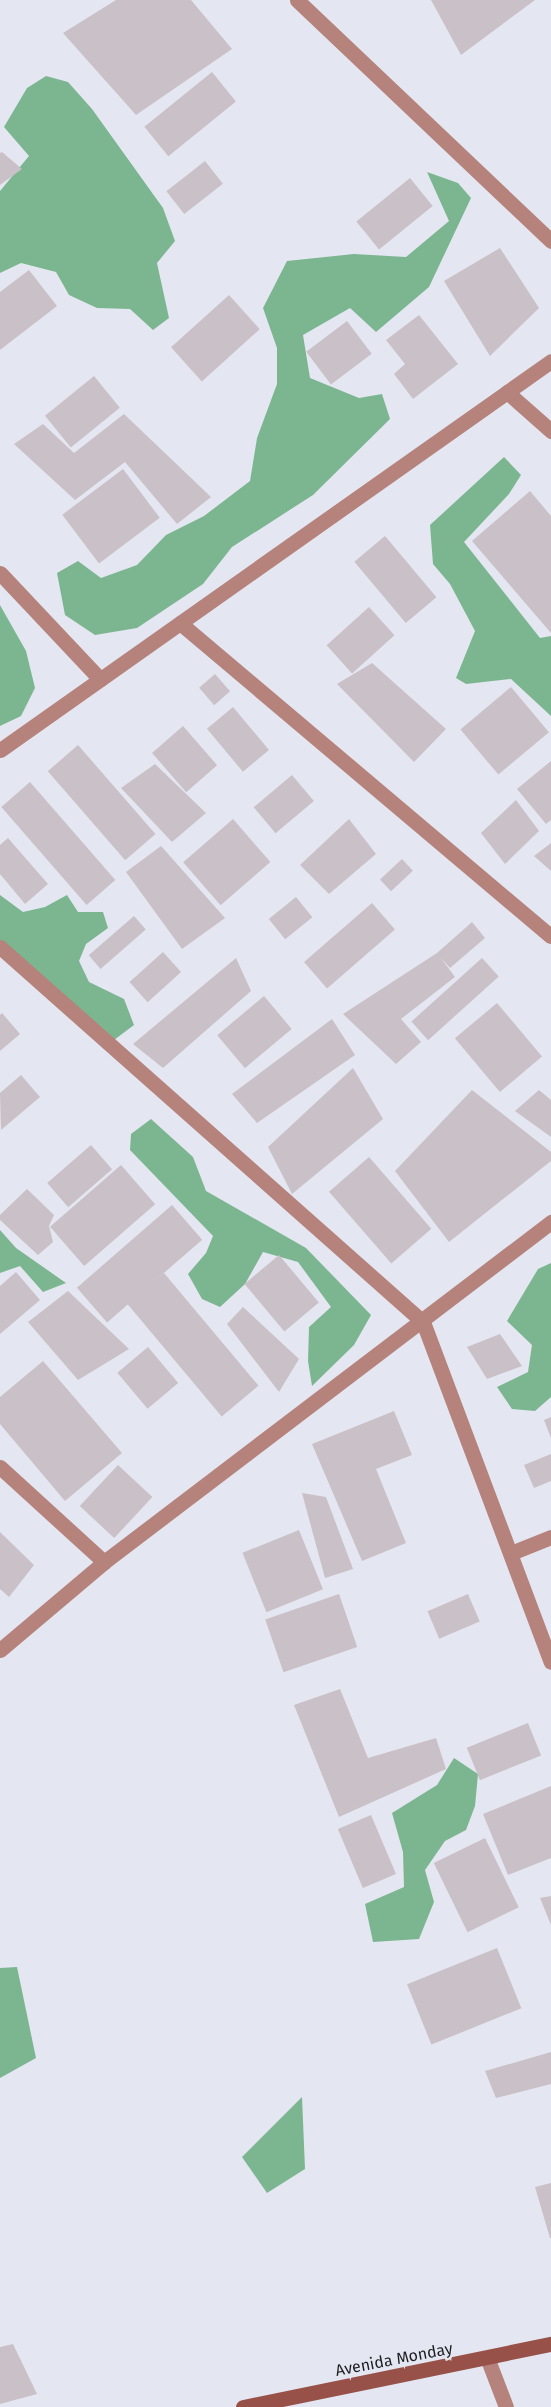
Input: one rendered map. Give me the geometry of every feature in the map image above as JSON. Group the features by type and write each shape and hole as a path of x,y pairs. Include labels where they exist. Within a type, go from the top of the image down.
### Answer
{"main road":[{"name":"Avenida Monday","path":"243,2407 488,2360 551,2344"}],"street":[{"path":"297,0 551,241"},
{"path":"0,750 551,361"},
{"path":"507,392 551,431"},
{"path":"0,573 100,679"},
{"path":"180,623 551,936"},
{"path":"0,947 423,1322 551,1662"},
{"path":"0,1650 104,1562 423,1322 551,1222"},
{"path":"0,1467 104,1562"},
{"path":"511,1553 551,1537"},
{"path":"488,2360 506,2407"}],"green space":[{"path":"46,76 68,82 92,109 163,208 175,241 157,263 169,318 153,330 130,309 97,308 69,295 56,272 21,263 0,273 0,191 29,156 4,127 27,88"},
{"path":"427,172 458,183 471,198 429,287 376,332 350,308 303,335 310,378 359,398 382,394 390,419 313,495 232,547 203,584 137,628 95,635 65,615 57,573 78,561 101,578 137,565 166,535 204,516 250,481 257,438 277,384 277,348 263,308 287,261 354,254 406,257 449,221"},
{"path":"504,457 521,475 509,494 464,542 540,638 551,636 551,716 511,679 466,684 456,678 475,631 450,584 433,564 430,525"},
{"path":"0,605 26,651 35,688 21,716 0,726"},
{"path":"0,895 23,912 45,907 67,895 78,912 103,912 108,928 86,944 79,961 89,982 124,999 134,1025 114,1040 0,945"},
{"path":"151,1119 193,1157 206,1191 306,1248 371,1315 354,1345 312,1386 308,1361 309,1327 331,1307 298,1262 263,1252 245,1284 220,1307 202,1299 188,1274 206,1253 213,1236 130,1150 131,1134"},
{"path":"0,1230 16,1248 66,1283 43,1292 20,1266 0,1273"},
{"path":"551,1263 551,1397 535,1411 512,1409 497,1387 528,1372 532,1345 507,1321 538,1269"},
{"path":"454,1758 478,1774 475,1806 466,1830 445,1841 425,1870 434,1902 419,1939 373,1942 365,1904 404,1887 403,1852 392,1813 437,1785"},
{"path":"17,1967 36,2058 0,2078 0,1968"},
{"path":"302,2097 305,2169 267,2193 242,2157"}],"building":[{"path":"116,0 191,0 232,49 136,115 63,33"},
{"path":"431,0 535,0 461,55"},
{"path":"212,72 236,102 168,156 144,127"},
{"path":"2,152 22,169 0,185 0,153"},
{"path":"205,161 223,184 184,214 166,191"},
{"path":"410,178 433,206 379,249 356,221"},
{"path":"500,248 539,308 490,356 444,281"},
{"path":"29,270 57,306 0,350 0,292"},
{"path":"229,295 260,329 202,381 171,347"},
{"path":"419,315 458,364 413,399 394,374 405,364 386,340"},
{"path":"347,321 372,354 331,384 306,352"},
{"path":"94,376 120,408 71,448 45,416"},
{"path":"124,414 211,497 177,524 125,462 75,500 14,444 43,424 74,453"},
{"path":"123,469 160,518 99,563 62,515"},
{"path":"530,491 551,516 551,633 472,541"},
{"path":"385,536 436,597 406,623 354,562"},
{"path":"369,607 394,635 352,673 327,645"},
{"path":"372,663 446,729 414,762 337,684"},
{"path":"215,674 230,691 214,705 199,688"},
{"path":"511,687 549,732 498,775 460,729"},
{"path":"233,707 269,750 243,772 207,729"},
{"path":"183,726 217,765 186,792 152,753"},
{"path":"78,745 155,834 125,860 48,771"},
{"path":"551,761 551,820 546,824 517,789"},
{"path":"155,764 206,813 172,842 121,788"},
{"path":"292,775 314,801 276,833 254,807"},
{"path":"30,782 115,880 87,905 1,807"},
{"path":"516,800 539,831 505,864 481,833"},
{"path":"233,819 270,862 221,905 183,862"},
{"path":"349,819 376,854 329,894 300,865"},
{"path":"8,838 48,884 25,904 0,874 0,845"},
{"path":"551,843 551,871 534,856"},
{"path":"161,846 225,918 182,949 126,872"},
{"path":"402,859 413,871 391,891 380,879"},
{"path":"296,897 312,917 285,939 269,919"},
{"path":"372,903 395,929 327,988 304,962"},
{"path":"134,916 146,930 101,969 89,955"},
{"path":"472,922 485,938 450,968 441,958 455,977 401,1019 421,1042 396,1064 343,1014 437,953"},
{"path":"163,952 181,972 148,1002 130,982"},
{"path":"236,958 251,991 163,1068 133,1044"},
{"path":"482,958 499,977 428,1040 411,1022"},
{"path":"264,996 292,1029 245,1068 217,1035"},
{"path":"497,1003 542,1057 500,1092 455,1038"},
{"path":"2,1013 20,1034 0,1051 0,1015"},
{"path":"332,1019 355,1055 257,1123 232,1094"},
{"path":"353,1068 383,1119 292,1194 268,1147"},
{"path":"21,1075 40,1097 1,1130 0,1093"},
{"path":"472,1090 551,1152 551,1161 449,1242 395,1171"},
{"path":"539,1090 551,1100 551,1137 515,1111"},
{"path":"91,1145 112,1169 68,1207 47,1183"},
{"path":"369,1157 431,1229 391,1263 329,1192"},
{"path":"121,1165 155,1204 84,1266 50,1227"},
{"path":"27,1189 54,1215 49,1226 53,1242 38,1255 0,1220 0,1215"},
{"path":"172,1205 202,1240 107,1322 77,1288"},
{"path":"279,1255 319,1302 284,1331 245,1284"},
{"path":"16,1272 40,1300 0,1334 0,1286"},
{"path":"164,1273 258,1386 222,1416 127,1304"},
{"path":"68,1291 129,1349 78,1380 28,1322"},
{"path":"243,1307 299,1359 279,1392 227,1324"},
{"path":"500,1334 522,1366 487,1379 467,1347"},
{"path":"148,1347 178,1383 148,1409 117,1373"},
{"path":"43,1361 122,1453 65,1501 0,1424 0,1397"},
{"path":"394,1411 412,1455 376,1469 406,1543 362,1561 312,1444"},
{"path":"551,1417 551,1438 544,1420"},
{"path":"551,1454 551,1481 534,1488 524,1465"},
{"path":"118,1465 152,1497 114,1538 80,1506"},
{"path":"302,1493 326,1497 353,1569 325,1578"},
{"path":"299,1530 323,1589 266,1612 242,1553"},
{"path":"0,1532 34,1565 9,1597 0,1589"},
{"path":"339,1594 357,1647 283,1672 265,1619"},
{"path":"468,1594 480,1622 439,1639 427,1611"},
{"path":"340,1689 368,1758 436,1738 446,1769 339,1817 294,1705"},
{"path":"528,1723 541,1755 480,1780 467,1748"},
{"path":"551,1786 551,1858 508,1875 483,1814"},
{"path":"371,1815 396,1874 363,1888 338,1829"},
{"path":"485,1838 519,1907 468,1932 434,1863"},
{"path":"551,1896 551,1925 540,1898"},
{"path":"497,1948 521,2008 431,2045 407,1984"},
{"path":"551,2052 551,2084 496,2098 485,2071"},
{"path":"551,2183 551,2238 550,2238 535,2187"},
{"path":"13,2344 37,2394 0,2404 0,2347"}]}
